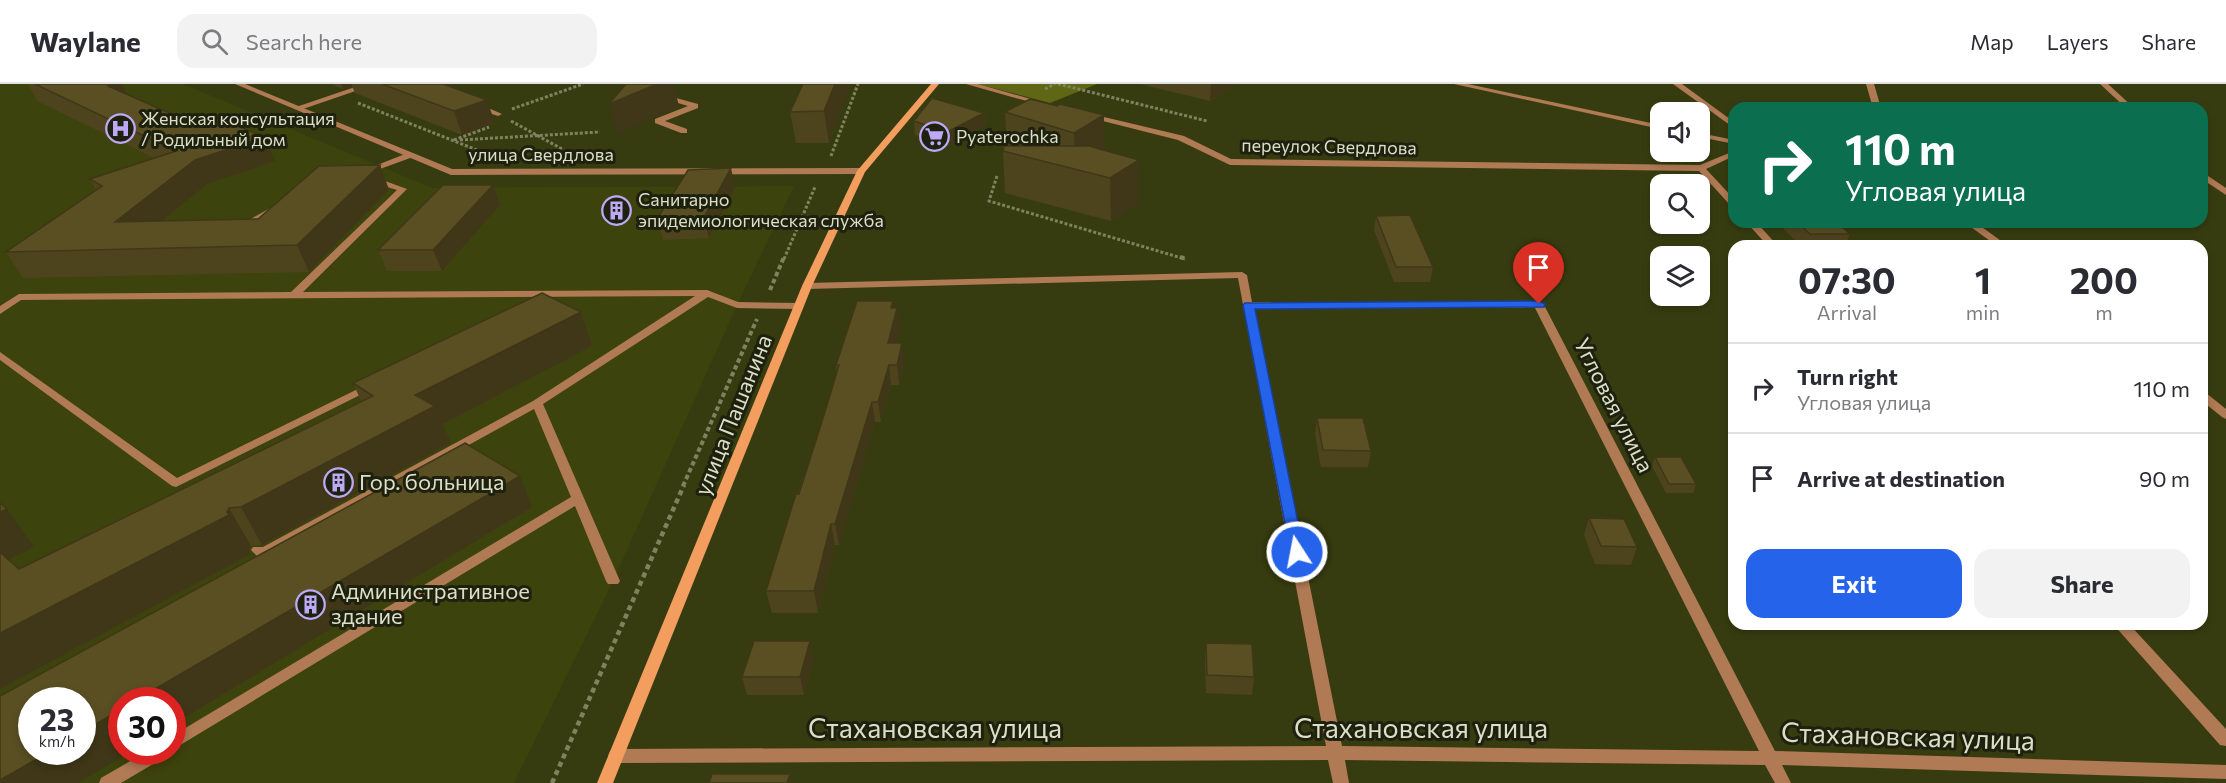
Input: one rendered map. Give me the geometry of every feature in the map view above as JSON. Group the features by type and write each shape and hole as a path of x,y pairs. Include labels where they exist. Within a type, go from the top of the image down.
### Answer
{"main road":[{"name":"улица Пашанина","path":"605,783 807,286 861,171 935,84"}],"street":[{"name":"улица Свердлова","path":"239,84 451,172 861,171"},
{"path":"297,108 372,84"},
{"path":"970,84 1050,105"},
{"path":"1458,84 1650,125"},
{"path":"1677,84 1728,122"},
{"path":"1870,84 1875,102"},
{"path":"2104,84 2124,102"},
{"path":"656,93 695,106 658,121 684,131"},
{"path":"466,102 498,114"},
{"name":"переулок Свердлова","path":"1084,114 1181,138 1230,162 1701,168"},
{"path":"1710,137 1728,141"},
{"path":"294,296 402,189 357,174 410,155"},
{"path":"1728,156 1701,168 1728,197"},
{"path":"2208,179 2226,192"},
{"path":"230,233 290,201"},
{"path":"1756,228 1768,240"},
{"path":"1978,228 1994,240"},
{"path":"807,286 1242,275 1341,783"},
{"path":"0,311 19,297 707,293 736,305 799,306"},
{"path":"258,550 262,552 537,403 707,293"},
{"path":"536,304 557,294"},
{"name":"Угловая улица","path":"1249,305 1539,304 1783,783"},
{"path":"0,355 189,494"},
{"path":"176,483 381,381"},
{"path":"2208,400 2226,415"},
{"path":"537,403 613,581"},
{"path":"186,736 577,499"},
{"path":"2125,630 2226,740"},
{"name":"Стахановская улица","path":"616,756 1336,753 1771,758 2226,771"},
{"path":"107,783 137,765"}],"path":[{"path":"552,783 822,171 831,157 858,84"},
{"path":"1058,84 1207,121"},
{"path":"338,95 482,152 506,154"},
{"path":"509,119 579,158 570,158"},
{"path":"453,140 600,132"},
{"path":"998,176 989,201 1191,261"}],"shaded area":[{"path":"0,84 183,84 432,188 794,186 737,305 613,581 514,783 0,783"},
{"path":"978,84 1097,84 1050,103"}],"building":[{"path":"35,84 113,84 108,86 196,125 218,118 264,137 195,160 115,222 258,219 319,166 380,165 297,245 6,252 102,186 90,179 176,151"},
{"path":"382,84 443,84 487,100 454,111"},
{"path":"626,84 657,84 609,104"},
{"path":"803,84 835,84 824,111 790,112"},
{"path":"932,98 984,113 947,132 914,121"},
{"path":"1030,99 1104,115 1074,133 1005,112"},
{"path":"1004,146 1089,146 1139,160 1110,178 1003,151"},
{"path":"731,168 704,217 657,219 688,170"},
{"path":"443,185 493,185 433,250 378,250"},
{"path":"1410,215 1433,267 1396,267 1376,216"},
{"path":"1804,228 1843,228 1850,234 1810,234"},
{"path":"542,293 581,312 415,395 435,406 241,507 229,508 227,512 229,515 0,633 0,553 19,569 373,396 353,383"},
{"path":"857,301 893,301 891,308 897,308 888,343 902,343 897,365 889,365 878,402 872,402 835,524 831,524 814,591 766,591 796,494 799,494 825,412 839,365 836,365"},
{"path":"1317,418 1363,418 1371,451 1323,450"},
{"path":"465,443 520,476 158,687 108,687 108,717 96,724 96,687 18,687 18,765 26,765 0,780 0,696"},
{"path":"1655,457 1681,457 1696,484 1669,484"},
{"path":"0,503 7,509 0,512"},
{"path":"1589,518 1624,519 1637,547 1601,546"},
{"path":"754,641 810,641 800,677 742,677"},
{"path":"1206,643 1252,644 1254,677 1207,675"},
{"path":"712,774 790,774 787,783 709,783"}],"place":[{"name":"Женская консультация / Родильный дом","path":"120,129"},
{"name":"Pyaterochka","path":"935,137"},
{"name":"Санитарно эпидемиологическая служба","path":"617,210"},
{"name":"Гор. больница","path":"338,482"},
{"name":"Административное здание","path":"310,604"}],"route":[{"path":"1297,552 1249,305 1539,304"}]}
